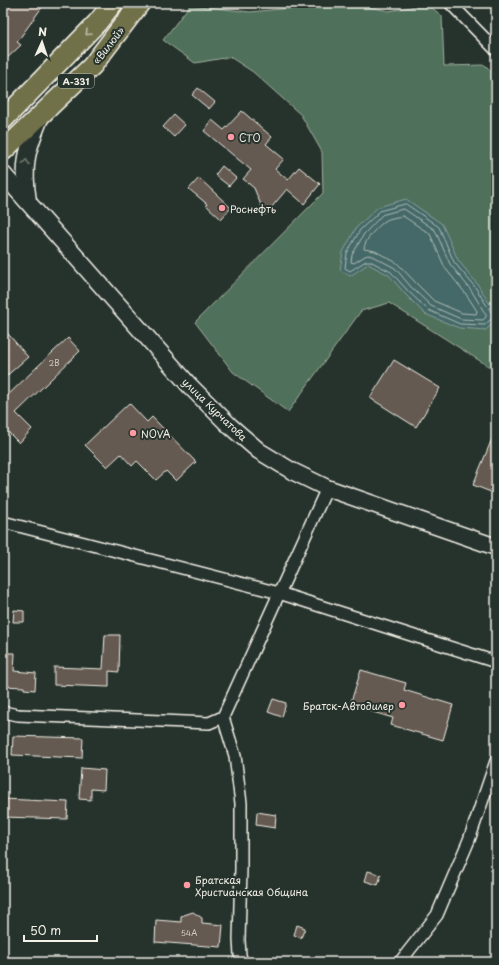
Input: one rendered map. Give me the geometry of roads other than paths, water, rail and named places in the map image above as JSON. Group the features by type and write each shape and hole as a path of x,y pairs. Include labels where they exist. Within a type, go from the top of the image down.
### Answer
{"highway":[{"name":"А-331","path":"3,120 11,106 97,23 113,3"},
{"name":"«Вилюй»","path":"3,151 92,66 140,3"}],"main road":[{"path":"28,201 25,185 26,162 31,139 42,115"},
{"name":"улица Курчатова","path":"3,174 188,385 230,426 259,451 292,471 327,488 496,547"},
{"path":"3,192 10,193 28,201"}],"street":[{"path":"450,3 496,50"},
{"path":"242,962 238,940 241,869 241,803 235,756 223,717 327,488"},
{"path":"3,522 279,593 496,662"},
{"path":"3,712 18,715 209,723 223,717"},
{"path":"400,962 437,916 469,840 496,761"}],"water":[{"path":"406,199 442,224 458,260 478,285 496,314 496,319 486,330 459,328 425,314 389,275 368,264 350,276 340,270 343,252 356,228 378,207"}],"place":[{"name":"СТО","path":"231,137"},
{"name":"Роснефть","path":"222,208"},
{"name":"NOVA","path":"133,433"},
{"name":"Братск-Автодилер","path":"402,705"},
{"name":"Братская Христианская Община","path":"187,885"}]}
